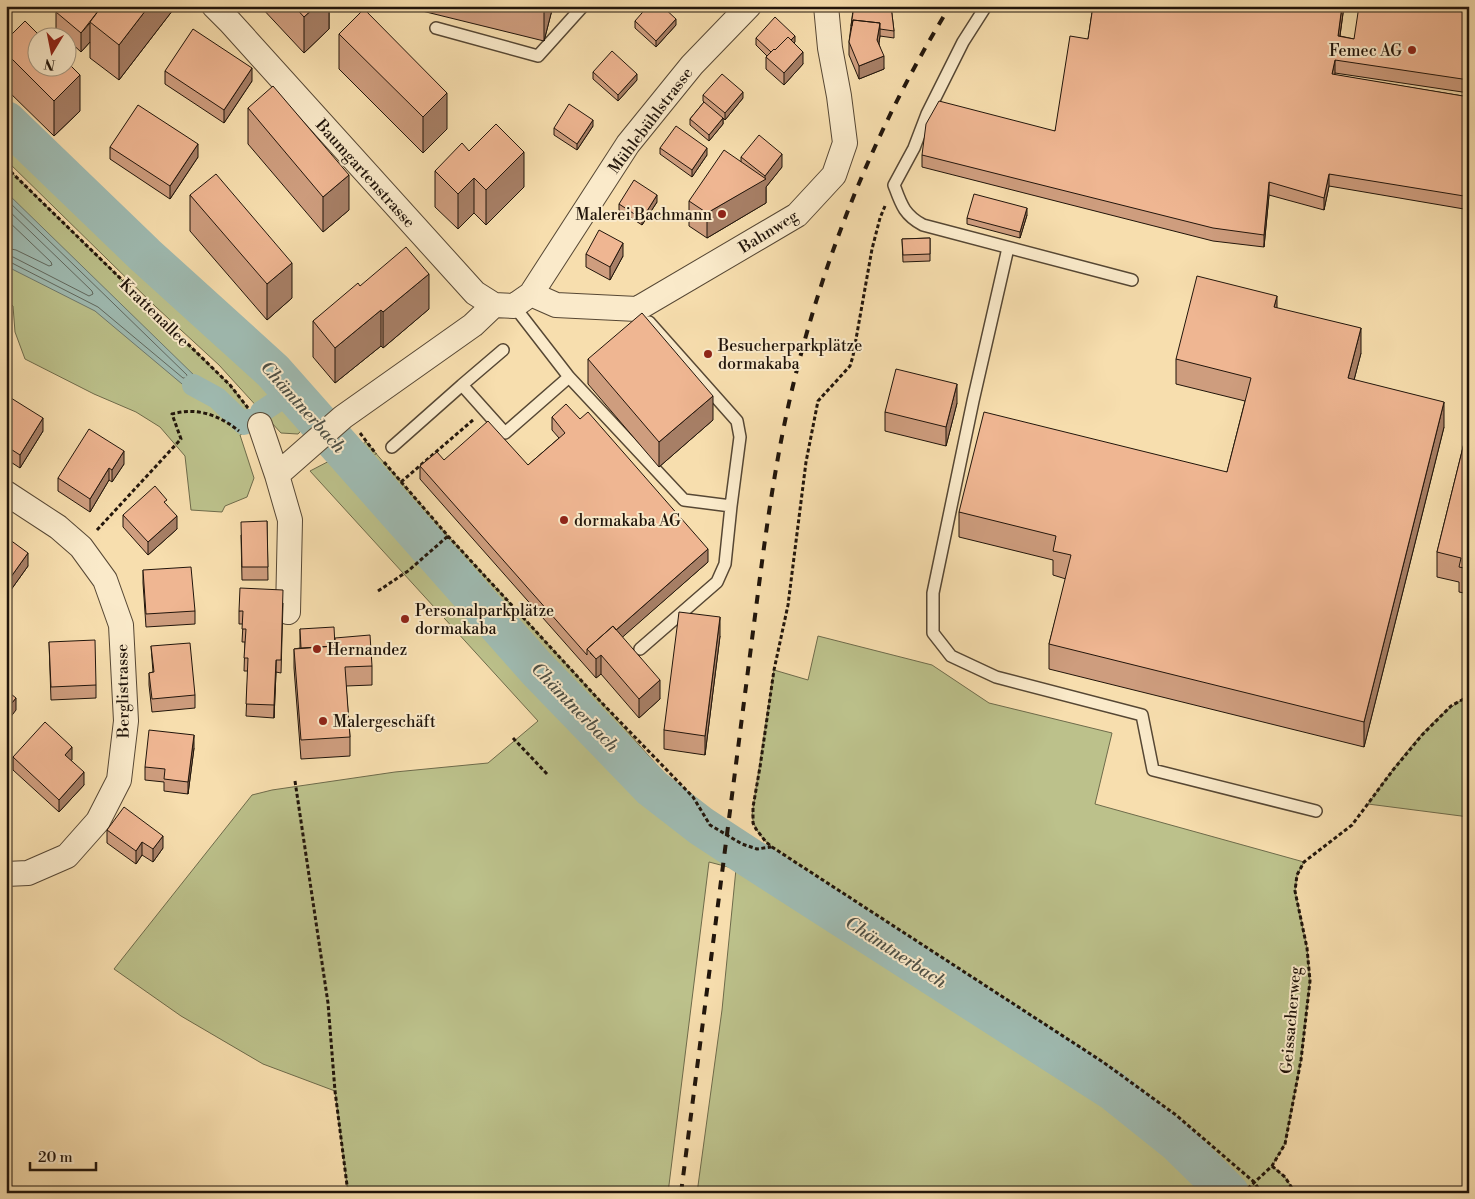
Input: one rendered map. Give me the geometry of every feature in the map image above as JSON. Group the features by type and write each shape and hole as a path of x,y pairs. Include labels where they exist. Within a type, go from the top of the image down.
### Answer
{"street":[{"name":"Baumgartenstrasse","path":"214,6 475,293 513,302"},
{"name":"Mühlebühlstrasse","path":"513,302 628,144 692,65 749,6"},
{"name":"Bahnweg","path":"637,309 797,215 834,175 845,143 840,96 830,48 826,6"},
{"path":"277,475 346,415 473,326 513,302 637,309"},
{"path":"251,429 277,475 290,520 288,612"},
{"name":"Berglistrasse","path":"6,493 70,537 81,547 105,580 121,625 126,721 119,780 98,821 67,856 28,873 6,874"}],"lane":[{"path":"436,28 538,56 583,6"},
{"path":"986,6 963,42 927,114 914,148 894,185 901,204 912,219 923,226 1132,280"},
{"path":"1008,248 971,410 933,593 933,633 951,656 996,677 1142,715 1153,770 1316,811"},
{"path":"513,302 570,377 684,500 731,506"},
{"path":"637,309 737,421 740,437 726,564 717,582 640,649"},
{"path":"392,447 503,350"},
{"path":"462,385 505,433 570,377"}],"path":[{"name":"Krattenallee","path":"6,167 230,385 251,429"},
{"path":"894,185 880,218 876,233 850,366 823,394 818,401 815,412 806,462 788,605 774,670 752,815 756,829 772,847 1110,1068 1189,1125 1254,1182 1259,1189 1259,1193"},
{"path":"108,518 181,439 172,414 184,411 197,411 214,415 251,429"},
{"path":"401,482 485,411"},
{"path":"346,415 366,442 448,536 601,702 693,798 710,825 742,844 757,849 772,847"},
{"path":"378,591 408,570 448,536"},
{"name":"Geissacherweg","path":"1243,1193 1272,1166 1284,1144 1290,1124 1302,1060 1310,981 1307,948 1295,891 1297,875 1304,862 1352,825 1392,770 1422,734 1451,706 1469,696"},
{"path":"513,738 547,774"},
{"path":"295,781 328,1004 335,1091 348,1193"},
{"path":"1272,1166 1285,1177 1295,1193"}],"green space":[{"path":"6,121 145,255 273,371 313,418 298,434 281,433 219,365 156,307 6,160"},
{"path":"6,167 230,385 260,425 240,435 254,478 247,497 225,506 222,512 191,510 185,456 160,427 136,412 94,394 25,359 15,332 13,306 6,301"},
{"path":"366,442 448,536 601,702 710,825 742,844 757,849 772,847 754,825 752,815 774,670 808,680 818,636 932,665 989,703 1112,733 1095,804 1304,862 1297,875 1295,891 1307,948 1310,981 1301,1060 1285,1144 1272,1166 1285,1177 1295,1193 697,1193 722,1010 736,869 709,862 668,1193 348,1193 335,1091 263,1064 181,1016 114,969 252,795 272,790 395,772 488,763 538,721 310,471"},
{"path":"1469,696 1469,817 1368,804 1426,729 1454,705"}],"water":[{"path":"6,192 199,380 188,389 95,311 6,266"}],"building":[{"path":"60,6 102,6 81,33 78,28 75,28 56,12"},
{"path":"102,6 149,6 119,45 90,22"},
{"path":"294,6 316,6 304,17"},
{"path":"648,6 662,6 676,19 656,41 635,21"},
{"path":"854,6 891,6 894,31 880,29 880,23 853,20 851,26"},
{"path":"1093,6 1342,6 1338,36 1354,39 1359,6 1469,6 1469,80 1335,60 1332,74 1469,97 1469,175 1466,175 1464,196 1329,174 1324,198 1269,182 1264,235 1213,228 922,155 926,124 939,101 1055,131 1070,36 1088,39"},
{"path":"364,9 447,93 423,117 339,34"},
{"path":"775,17 795,36 791,40 788,37 771,52 756,38"},
{"path":"853,20 880,23 877,40 884,56 859,66 849,42"},
{"path":"25,21 32,28 28,28 28,75 6,53 6,40"},
{"path":"193,29 252,68 224,110 165,71"},
{"path":"788,37 803,52 784,73 766,57"},
{"path":"612,51 637,74 618,95 593,72"},
{"path":"722,74 743,92 725,113 703,95"},
{"path":"31,78 77,78 54,101"},
{"path":"273,86 349,175 323,197 248,108"},
{"path":"704,102 723,118 709,135 690,119"},
{"path":"569,104 593,120 577,144 554,128"},
{"path":"138,105 198,144 170,186 110,147"},
{"path":"496,124 524,152 486,190 474,178 458,194 435,171 462,143 469,151"},
{"path":"676,126 707,148 692,170 660,148"},
{"path":"759,135 782,154 765,176 741,157"},
{"path":"724,150 766,179 707,213 689,201"},
{"path":"216,174 292,263 267,284 190,195"},
{"path":"1466,175 1469,175 1469,194 1464,193"},
{"path":"634,180 657,195 642,219 619,204"},
{"path":"974,194 1027,208 1020,232 967,218"},
{"path":"599,230 623,243 610,267 586,254"},
{"path":"930,238 930,254 903,255 902,239"},
{"path":"406,247 429,274 335,348 313,321 358,283 360,286"},
{"path":"1197,276 1277,296 1274,307 1361,328 1348,378 1444,402 1364,722 1049,644 1071,555 1053,551 1056,536 959,512 984,412 1227,472 1251,378 1176,359"},
{"name":"dormakaba AG","path":"642,313 713,396 659,442 588,359"},
{"path":"896,369 957,384 946,427 885,412"},
{"path":"11,398 43,418 20,455 6,446 6,406"},
{"name":"dormakaba AG","path":"566,404 580,419 588,412 708,549 616,630 613,626 587,649 587,655 420,466 437,452 444,460 488,421 528,465 565,433 552,417"},
{"path":"1469,423 1469,569 1459,567 1461,558 1437,552"},
{"path":"89,429 124,451 112,470 109,468 90,499 58,478"},
{"path":"155,486 167,500 164,502 177,516 148,542 123,515"},
{"path":"267,521 268,567 242,567 241,522"},
{"path":"6,537 28,553 8,581 6,580"},
{"path":"191,567 195,611 146,614 143,570"},
{"path":"240,588 283,590 281,660 276,660 274,705 246,704 248,658 244,658 246,629 242,629 243,611 239,611"},
{"path":"679,612 720,617 705,736 664,730"},
{"path":"613,626 660,680 639,699 601,655 596,659 587,649"},
{"path":"334,627 335,646 301,648 300,629"},
{"name":"Malergeschäft","path":"370,635 372,666 345,667 350,737 301,740 294,649 335,646 335,638"},
{"path":"95,640 96,685 51,687 49,642"},
{"path":"190,643 195,695 152,699 149,673 154,672 151,646"},
{"path":"6,690 16,698 6,710"},
{"path":"45,722 72,747 65,755 84,772 59,800 13,757"},
{"path":"149,730 194,735 188,782 164,779 165,769 145,767"},
{"path":"124,807 163,836 153,849 142,842 136,851 107,830"}],"waterway":[{"name":"Chämtnerbach","path":"6,121 145,255 273,371 537,669 652,788 701,826 1113,1091 1178,1143 1229,1193"},
{"path":"193,385 217,398 244,424 249,420"},
{"path":"261,412 291,392"}],"railway":[{"path":"681,1193 763,554 777,462 791,394 819,292 855,194 898,98 950,6"}],"place":[{"name":"Femec AG","path":"1412,50"},
{"name":"Malerei Bachmann","path":"722,214"},
{"name":"Besucherparkplätze dormakaba","path":"708,354"},
{"name":"dormakaba AG","path":"564,520"},
{"name":"Personalparkplätze dormakaba","path":"405,619"},
{"name":"Hernandez","path":"317,649"},
{"name":"Malergeschäft","path":"323,721"}]}
